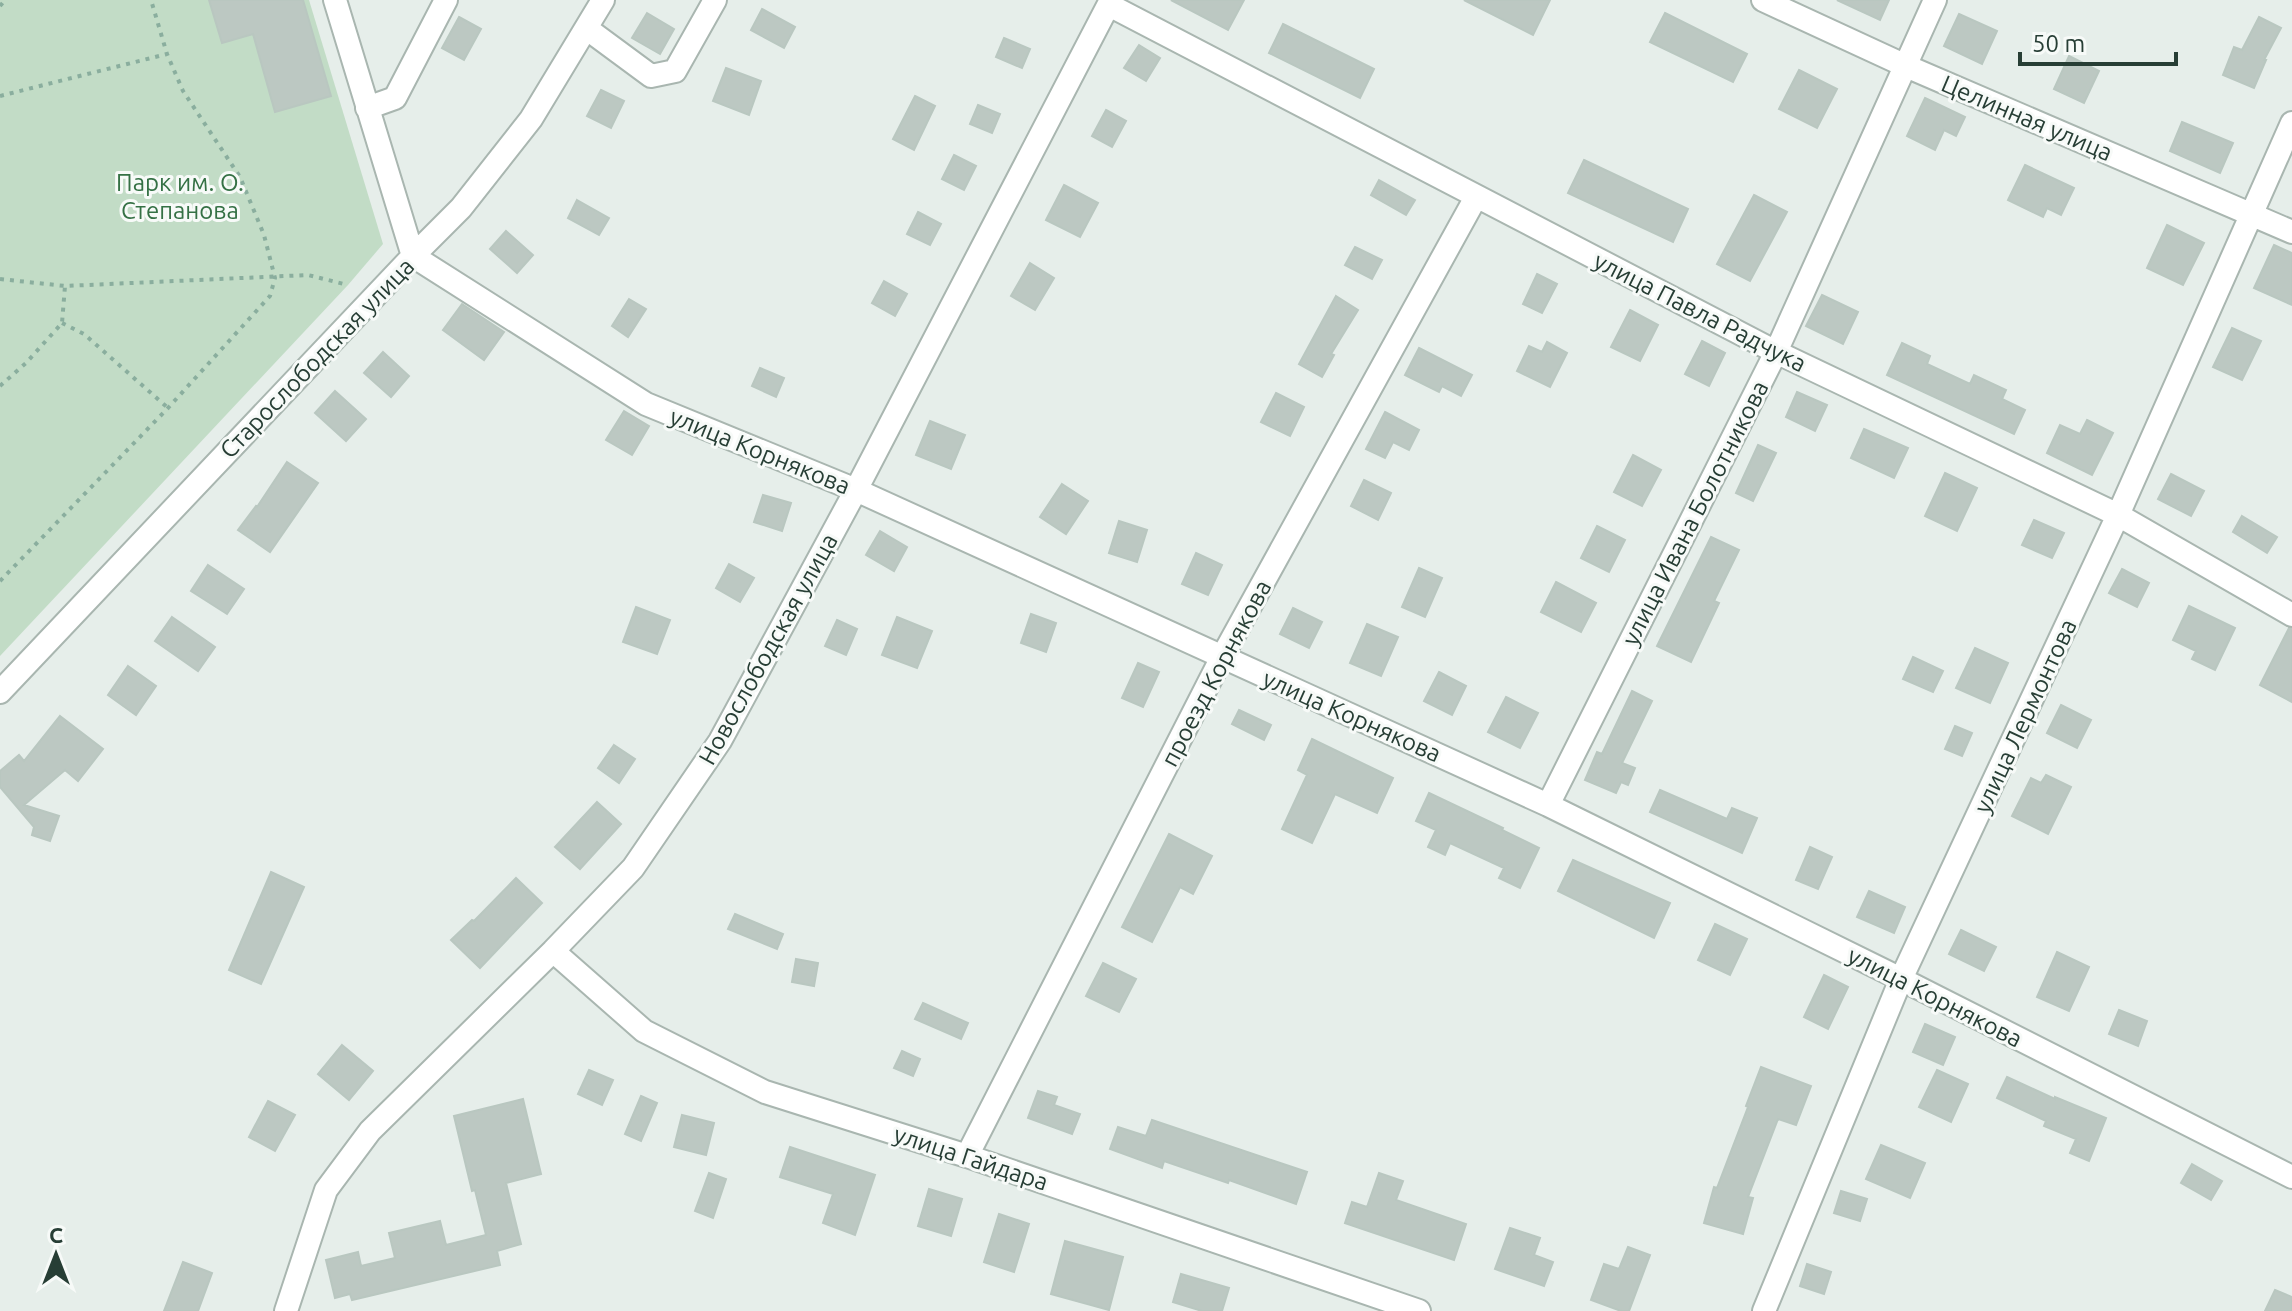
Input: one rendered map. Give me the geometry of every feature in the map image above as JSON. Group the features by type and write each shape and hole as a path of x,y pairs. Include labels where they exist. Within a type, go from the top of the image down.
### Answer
{"street":[{"path":"335,0 413,256"},
{"path":"367,108 395,98 446,0"},
{"name":"Старослободская улица","path":"0,692 461,208 531,119 603,0"},
{"path":"586,28 651,76 675,71 715,0"},
{"name":"Целинная улица","path":"1763,0 1906,66 2292,232"},
{"name":"улица Ивана Болотникова","path":"1548,805 1776,352 1935,0"},
{"name":"улица Павла Радчука","path":"1110,2 1776,352 2118,515 2292,615"},
{"name":"Новослободская улица","path":"286,1311 326,1190 370,1131 633,868 720,741 856,490 1110,2"},
{"name":"улица Лермонтова","path":"1764,1311 1901,979 2118,515 2292,123"},
{"name":"проезд Корнякова","path":"967,1156 1222,657 1476,197"},
{"name":"улица Корнякова","path":"413,256 646,404 856,490 1548,805 2292,1177"},
{"name":"улица Гайдара","path":"553,951 644,1031 765,1092 967,1156 1419,1311"}],"path":[{"path":"0,6 5,0"},
{"path":"0,581 168,408 270,296 275,278 264,235 240,177 183,91 150,1"},
{"path":"0,96 167,54"},
{"path":"0,279 65,286 308,275 348,285"},
{"path":"0,386 62,323 65,286"},
{"path":"62,323 84,334 168,408"}],"green space":[{"name":"Парк им. О. Степанова","path":"0,0 309,0 383,244 0,656"}],"building":[{"path":"209,0 303,0 331,96 275,112 253,34 222,43"},
{"path":"1171,0 1244,0 1228,30"},
{"path":"1464,0 1550,0 1533,35"},
{"path":"1837,0 1889,0 1880,20"},
{"path":"762,9 795,27 784,48 751,30"},
{"path":"647,13 674,29 660,54 632,38"},
{"path":"1665,13 1747,54 1733,82 1650,42"},
{"path":"1959,14 1997,31 1982,64 1944,46"},
{"path":"459,17 481,29 464,60 442,48"},
{"path":"2259,17 2281,28 2254,88 2223,75 2234,47 2242,50"},
{"path":"1283,24 1374,69 1360,98 1269,53"},
{"path":"1004,38 1030,49 1022,68 996,57"},
{"path":"1139,45 1160,58 1146,81 1124,68"},
{"path":"2069,56 2099,71 2084,103 2054,89"},
{"path":"726,68 761,81 749,115 713,101"},
{"path":"1799,70 1837,89 1817,128 1779,109"},
{"path":"601,90 624,101 611,128 587,116"},
{"path":"915,96 935,106 914,150 893,139"},
{"path":"1925,98 1965,117 1956,136 1944,130 1935,150 1907,136"},
{"path":"978,105 1000,114 992,133 970,124"},
{"path":"1106,110 1126,121 1112,147 1092,136"},
{"path":"2182,122 2233,143 2220,173 2170,151"},
{"path":"954,155 976,166 964,190 942,179"},
{"path":"1584,160 1688,209 1673,242 1568,193"},
{"path":"2025,165 2074,188 2061,215 2047,208 2043,217 2008,200"},
{"path":"1379,180 1415,200 1406,215 1371,195"},
{"path":"1064,185 1098,203 1080,237 1046,220"},
{"path":"1754,195 1787,212 1750,281 1717,264"},
{"path":"577,200 609,218 599,235 568,218"},
{"path":"918,212 941,224 930,245 907,234"},
{"path":"2167,225 2204,243 2183,285 2147,268"},
{"path":"506,231 533,255 517,273 490,249"},
{"path":"2274,245 2292,253 2292,305 2254,288"},
{"path":"1355,247 1382,260 1372,279 1345,265"},
{"path":"1030,263 1054,278 1035,310 1011,296"},
{"path":"1537,274 1557,284 1542,313 1523,304"},
{"path":"884,281 907,294 895,316 872,303"},
{"path":"1822,295 1858,312 1843,344 1806,326"},
{"path":"1336,296 1358,310 1331,354 1334,355 1322,377 1299,364"},
{"path":"629,299 646,309 628,337 612,326"},
{"path":"462,304 504,332 484,360 443,330"},
{"path":"1630,310 1658,325 1640,361 1611,347"},
{"path":"2232,328 2261,341 2242,380 2213,367"},
{"path":"1702,341 1725,353 1709,386 1685,374"},
{"path":"1547,342 1567,353 1550,387 1517,371 1529,346 1542,352"},
{"path":"1902,343 1930,356 1927,364 1970,384 1974,375 2006,390 2002,399 2025,410 2014,434 1887,375"},
{"path":"1419,348 1472,375 1461,396 1442,386 1439,392 1405,375"},
{"path":"383,352 409,376 391,397 364,373"},
{"path":"760,368 784,378 776,397 752,386"},
{"path":"335,391 366,419 346,441 315,413"},
{"path":"1797,392 1827,405 1815,431 1786,417"},
{"path":"1276,393 1304,407 1290,436 1261,422"},
{"path":"624,411 649,426 632,455 606,440"},
{"path":"1385,412 1419,430 1409,450 1393,442 1385,458 1366,449"},
{"path":"2087,420 2113,433 2092,475 2047,453 2060,425 2080,434"},
{"path":"930,421 965,435 951,469 916,455"},
{"path":"1864,429 1908,448 1894,478 1851,458"},
{"path":"1758,445 1776,453 1753,501 1736,493"},
{"path":"1633,455 1661,470 1642,506 1614,492"},
{"path":"287,462 318,483 270,552 238,530"},
{"path":"1945,473 1977,488 1957,531 1925,516"},
{"path":"2171,474 2204,491 2191,516 2158,499"},
{"path":"1364,480 1391,493 1378,520 1351,506"},
{"path":"1062,484 1088,501 1066,534 1040,517"},
{"path":"763,495 791,503 782,531 754,522"},
{"path":"2242,516 2277,537 2267,553 2233,532"},
{"path":"2034,520 2064,533 2052,558 2022,545"},
{"path":"1119,521 1147,530 1137,562 1109,553"},
{"path":"1597,526 1625,540 1609,572 1581,558"},
{"path":"880,531 907,547 894,571 866,555"},
{"path":"1711,537 1739,550 1714,601 1719,603 1691,662 1657,646"},
{"path":"1196,553 1222,565 1208,595 1182,584"},
{"path":"729,564 754,578 740,602 716,588"},
{"path":"208,565 244,589 227,614 191,591"},
{"path":"1419,568 1442,578 1425,617 1402,607"},
{"path":"2122,569 2149,583 2137,607 2109,593"},
{"path":"1556,582 1596,603 1581,632 1541,612"},
{"path":"2189,606 2235,628 2215,670 2192,659 2196,651 2173,640"},
{"path":"636,607 670,620 657,654 623,642"},
{"path":"1293,608 1322,622 1309,648 1280,634"},
{"path":"1031,614 1056,623 1046,652 1021,643"},
{"path":"172,617 215,647 198,671 155,641"},
{"path":"897,617 932,631 917,668 882,655"},
{"path":"837,620 857,629 846,655 825,646"},
{"path":"1367,624 1398,637 1381,676 1350,663"},
{"path":"2289,628 2292,629 2292,702 2260,685"},
{"path":"1975,648 2008,663 1990,703 1956,688"},
{"path":"1913,657 1943,671 1933,692 1903,679"},
{"path":"1138,663 1159,672 1143,707 1122,698"},
{"path":"128,666 156,686 136,715 108,695"},
{"path":"1439,672 1466,686 1452,715 1424,701"},
{"path":"1632,691 1652,701 1622,763 1635,768 1628,785 1621,782 1616,793 1585,780 1597,752 1602,754"},
{"path":"1506,697 1538,713 1520,748 1488,732"},
{"path":"2061,705 2091,720 2077,748 2047,733"},
{"path":"1239,710 1271,725 1264,740 1232,724"},
{"path":"60,716 103,749 78,781 65,770 24,805 59,816 50,841 32,835 34,827 0,787 0,771 19,755 24,761"},
{"path":"1955,726 1972,733 1962,756 1945,749"},
{"path":"1312,739 1393,778 1377,813 1335,794 1312,843 1282,829 1307,775 1298,770"},
{"path":"614,745 635,759 619,783 598,768"},
{"path":"2046,775 2071,787 2048,834 2012,816 2031,778 2041,783"},
{"path":"1660,790 1727,819 1732,808 1757,818 1742,853 1650,812"},
{"path":"1429,793 1539,848 1520,888 1499,878 1504,868 1450,843 1445,855 1428,847 1436,830 1416,821"},
{"path":"597,802 621,824 580,869 555,847"},
{"path":"1169,834 1212,856 1193,894 1180,887 1152,942 1122,927"},
{"path":"1810,847 1832,857 1818,889 1796,880"},
{"path":"1573,860 1670,903 1654,938 1558,891"},
{"path":"271,872 304,887 261,984 229,970"},
{"path":"516,878 542,903 480,968 451,940"},
{"path":"1869,891 1905,907 1894,933 1857,917"},
{"path":"735,914 783,934 777,949 728,929"},
{"path":"1715,924 1747,939 1730,975 1698,960"},
{"path":"1961,930 1996,947 1984,971 1949,954"},
{"path":"2057,952 2089,967 2069,1011 2037,997"},
{"path":"796,959 818,963 814,986 792,982"},
{"path":"1103,963 1136,979 1119,1012 1086,996"},
{"path":"1824,975 1848,987 1828,1029 1804,1017"},
{"path":"923,1003 968,1023 961,1039 915,1019"},
{"path":"2119,1010 2147,1021 2138,1046 2109,1034"},
{"path":"1925,1024 1955,1037 1943,1065 1913,1052"},
{"path":"342,1045 373,1071 349,1100 318,1074"},
{"path":"902,1051 920,1059 913,1076 894,1068"},
{"path":"1761,1067 1811,1086 1796,1125 1778,1119 1748,1197 1753,1198 1743,1234 1704,1223 1714,1187 1717,1188"},
{"path":"589,1070 613,1080 602,1105 578,1094"},
{"path":"1937,1070 1968,1084 1951,1122 1919,1107"},
{"path":"2007,1077 2106,1118 2089,1161 2070,1153 2076,1139 2044,1126 2046,1121 1997,1098"},
{"path":"1038,1091 1057,1097 1054,1105 1080,1114 1072,1134 1028,1118"},
{"path":"641,1096 657,1103 641,1141 625,1134"},
{"path":"523,1099 541,1174 506,1183 521,1244 497,1251 500,1265 352,1300 350,1294 335,1298 326,1260 358,1252 361,1266 395,1258 389,1233 440,1221 446,1245 486,1235 454,1116"},
{"path":"268,1101 295,1115 275,1151 249,1137"},
{"path":"682,1115 714,1123 706,1155 674,1147"},
{"path":"1152,1120 1307,1172 1296,1204 1229,1180 1228,1183 1164,1161 1162,1168 1110,1149 1118,1127 1146,1136"},
{"path":"1881,1145 1925,1163 1910,1198 1866,1179"},
{"path":"790,1147 875,1175 855,1235 823,1223 833,1194 780,1177"},
{"path":"2192,1164 2222,1181 2211,1200 2181,1183"},
{"path":"709,1173 726,1179 713,1218 695,1211"},
{"path":"1379,1173 1403,1181 1396,1200 1466,1224 1454,1260 1345,1223 1352,1202 1367,1207"},
{"path":"929,1189 962,1199 951,1236 918,1226"},
{"path":"1841,1191 1867,1199 1860,1221 1834,1213"},
{"path":"999,1214 1029,1224 1014,1272 984,1262"},
{"path":"1510,1228 1540,1238 1534,1255 1553,1262 1544,1286 1495,1269"},
{"path":"1065,1241 1123,1257 1109,1310 1051,1294"},
{"path":"1628,1247 1650,1255 1629,1311 1591,1300 1604,1264 1619,1269"},
{"path":"183,1262 212,1273 198,1311 164,1311"},
{"path":"1807,1264 1831,1272 1824,1294 1800,1286"},
{"path":"1181,1274 1229,1288 1222,1311 1202,1311 1173,1302"},
{"path":"2275,1290 2292,1297 2292,1311 2265,1311"}]}
